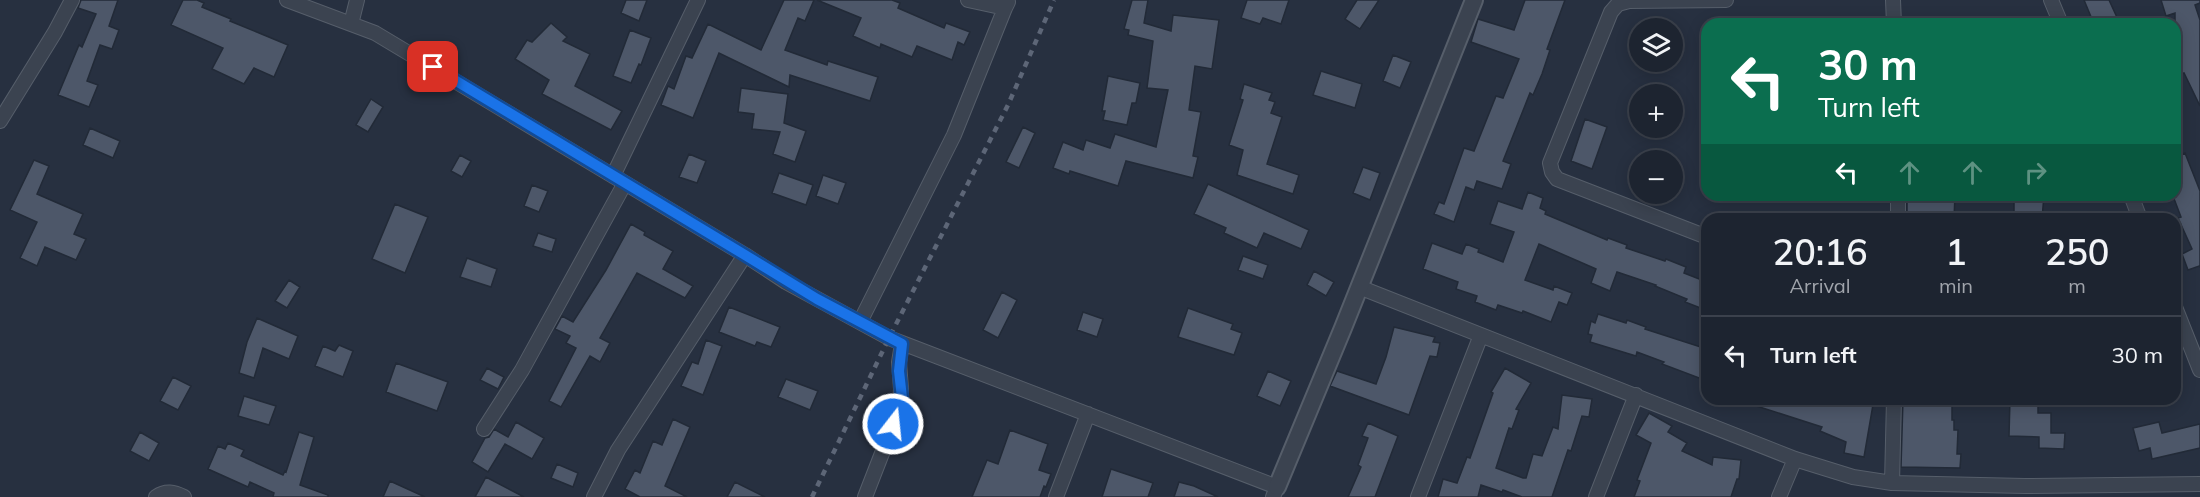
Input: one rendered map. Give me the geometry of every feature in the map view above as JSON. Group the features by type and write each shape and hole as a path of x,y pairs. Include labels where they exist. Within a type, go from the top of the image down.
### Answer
{"street":[{"path":"0,121 72,0"},
{"path":"287,0 375,33 745,255 786,282 902,344 1088,414 1275,492 1474,0"},
{"path":"351,24 357,0"},
{"path":"613,176 698,0"},
{"path":"860,322 954,135 1007,4 968,0"},
{"path":"1701,235 1557,179 1550,163 1611,12 1618,4 1629,1 1726,0"},
{"path":"1893,0 1894,18"},
{"path":"2051,0 2058,18"},
{"path":"484,429 522,370 625,183"},
{"path":"594,497 618,450 745,255"},
{"path":"1359,287 1795,459 1853,477 1892,483 1913,490 2200,484"},
{"path":"2181,322 2200,370"},
{"path":"1418,497 1481,335"},
{"path":"865,497 900,407 899,362 902,344"},
{"path":"1596,497 1635,395"},
{"path":"1892,483 1894,405"},
{"path":"1056,497 1088,414"},
{"path":"1779,497 1795,459"},
{"path":"156,497 164,492 184,497"}],"building":[{"path":"81,0 118,0 109,26 119,30 112,49 100,45 87,81 98,85 89,107 58,95 79,45 82,47 96,14 78,8"},
{"path":"183,0 197,0 204,3 202,7 288,45 274,77 254,68 244,84 212,69 223,48 171,25"},
{"path":"626,0 647,0 639,21 621,13"},
{"path":"784,0 814,0 805,21 798,18 785,50 827,65 828,61 878,77 870,101 790,75 789,87 719,53 693,118 661,105 668,86 674,89 686,56 692,58 708,24 761,50"},
{"path":"817,0 892,0 900,3 898,8 944,28 946,23 970,32 964,45 958,42 952,60 917,46 912,57 881,44 880,48 853,36 861,18"},
{"path":"1132,0 1148,0 1144,23 1171,31 1173,15 1219,20 1212,69 1195,66 1189,110 1201,112 1193,156 1198,157 1193,178 1126,161 1118,186 1053,168 1063,142 1083,150 1086,140 1110,148 1115,134 1156,147 1168,90 1147,88 1153,41 1128,35 1129,30 1124,29"},
{"path":"1247,0 1289,0 1281,24 1263,18 1260,24 1241,18"},
{"path":"1357,0 1379,0 1360,29 1345,19"},
{"path":"1525,0 1565,0 1547,49 1550,50 1542,74 1533,95 1530,93 1503,161 1511,164 1502,189 1477,181 1474,190 1466,187 1454,222 1434,214 1439,202 1444,204 1464,148 1474,151 1496,96 1503,98 1519,59 1471,42 1478,19 1514,30"},
{"path":"2084,0 2109,0 2117,18 2092,18"},
{"path":"2161,0 2200,0 2200,3 2195,5 2200,20 2200,106 2184,73 2181,74 2181,18 2175,18 2175,13 2166,16"},
{"path":"551,23 567,37 563,41 590,54 575,86 622,111 611,130 542,94 549,80 515,59 527,40 532,42"},
{"path":"630,30 651,38 641,65 639,64 631,83 613,76"},
{"path":"1393,55 1411,62 1400,88 1383,81"},
{"path":"1321,71 1362,84 1355,108 1313,95"},
{"path":"1108,76 1140,83 1136,103 1132,103 1127,125 1103,120 1105,111 1102,111"},
{"path":"1244,84 1272,93 1269,100 1275,102 1271,113 1282,117 1267,164 1299,175 1293,194 1237,175 1243,150 1229,145 1243,100 1240,99"},
{"path":"741,88 788,94 784,123 806,131 795,162 773,154 780,132 752,129 754,114 738,112"},
{"path":"371,99 383,107 368,132 356,125"},
{"path":"1585,119 1607,127 1592,169 1571,161"},
{"path":"1023,127 1035,133 1019,168 1006,162"},
{"path":"90,128 120,141 113,158 83,145"},
{"path":"2185,153 2200,191 2200,267 2188,270 2182,254 2192,249 2181,225 2181,213 2175,201 2181,201 2181,155"},
{"path":"689,154 706,161 697,183 679,177"},
{"path":"460,155 471,161 462,177 451,171"},
{"path":"34,160 49,166 37,194 83,214 74,234 86,239 76,260 45,247 37,266 20,258 37,222 10,210"},
{"path":"1363,167 1380,173 1370,200 1353,193"},
{"path":"779,173 813,185 806,205 772,193"},
{"path":"823,175 846,183 838,204 816,196"},
{"path":"1208,184 1309,230 1301,249 1264,233 1257,248 1224,233 1226,228 1194,214"},
{"path":"532,185 548,191 539,212 524,206"},
{"path":"1528,192 1543,198 1540,208 1546,211 1545,214 1607,240 1608,238 1627,245 1626,248 1686,267 1684,273 1701,280 1701,308 1685,302 1687,299 1656,285 1617,272 1610,291 1591,283 1596,269 1539,244 1525,280 1553,290 1554,286 1572,293 1567,305 1559,302 1551,322 1523,311 1522,313 1498,305 1496,310 1475,302 1477,296 1456,289 1458,282 1423,269 1432,243 1462,254 1466,244 1479,249 1478,252 1503,262 1514,232 1490,224 1498,201 1522,209"},
{"path":"1907,201 1955,201 1954,213 1907,213"},
{"path":"2014,201 2044,201 2042,213 2014,213"},
{"path":"395,204 428,217 405,273 372,259"},
{"path":"631,224 645,232 644,235 673,251 663,269 693,286 685,298 637,273 600,338 610,343 600,362 590,356 561,407 549,401 576,348 566,343 570,336 555,329 562,316 573,322 606,270"},
{"path":"538,233 556,239 552,252 533,246"},
{"path":"1243,256 1268,265 1263,279 1238,270"},
{"path":"467,258 497,269 491,287 460,277"},
{"path":"1314,271 1334,282 1326,296 1307,285"},
{"path":"289,280 300,287 287,308 275,301"},
{"path":"1002,292 1017,300 998,338 983,330"},
{"path":"729,307 780,327 771,347 757,342 755,346 719,332"},
{"path":"1188,308 1233,324 1231,329 1242,333 1234,355 1178,337"},
{"path":"1083,312 1103,319 1097,337 1077,330"},
{"path":"1598,314 1626,323 1627,320 1646,327 1645,329 1701,347 1701,379 1637,352 1636,356 1590,342 1592,335 1588,334 1591,321 1595,323"},
{"path":"257,318 298,336 289,359 263,348 254,378 239,373 247,342"},
{"path":"1394,327 1435,337 1433,342 1440,343 1437,357 1430,356 1409,415 1330,386 1337,371 1376,384"},
{"path":"706,340 722,346 703,395 681,386 692,362 698,364"},
{"path":"339,345 353,351 343,377 315,366 323,346 335,351"},
{"path":"396,363 448,382 437,411 386,392"},
{"path":"487,368 504,377 498,389 480,380"},
{"path":"1505,368 1531,383 1516,409 1519,410 1512,429 1509,428 1496,468 1523,478 1526,478 1533,454 1542,456 1553,427 1558,429 1562,395 1592,399 1589,417 1582,416 1571,451 1568,450 1552,497 1522,497 1481,485 1478,497 1438,497 1443,479 1457,483 1467,457 1470,458 1493,393 1491,392"},
{"path":"1268,371 1291,381 1280,406 1257,396"},
{"path":"173,377 191,386 178,410 160,401"},
{"path":"786,379 818,391 810,410 778,397"},
{"path":"244,396 276,406 269,425 238,416"},
{"path":"1753,405 1873,405 1864,457 1844,453 1846,442 1820,431 1822,427"},
{"path":"1903,405 1952,405 1954,430 1958,430 1957,454 1961,454 1960,468 1901,467"},
{"path":"2010,405 2038,405 2038,413 2051,413 2051,433 2065,433 2064,449 2039,448 2039,437 2009,436"},
{"path":"1649,413 1672,426 1668,432 1687,443 1682,451 1712,465 1713,457 1741,460 1739,479 1737,479 1731,497 1634,497 1640,481 1637,480 1651,443 1636,435"},
{"path":"673,419 690,427 665,486 687,497 640,497 625,489 635,470 640,473 653,441 662,445"},
{"path":"516,422 544,438 532,459 505,444 488,472 472,462 485,438 489,437 494,429 508,437"},
{"path":"2159,422 2162,433 2200,424 2200,448 2152,459 2150,448 2139,451 2133,428"},
{"path":"1368,423 1398,436 1375,497 1348,497 1361,467 1358,465 1368,438 1362,436"},
{"path":"1010,430 1048,444 1039,470 1051,474 1046,487 1044,486 1040,497 972,497 987,460 998,464"},
{"path":"140,432 159,443 149,461 130,451"},
{"path":"299,432 314,437 300,485 328,495 328,497 273,497 274,493 250,482 248,487 208,469 218,446 225,449 228,443 244,450 241,456 283,475"},
{"path":"557,464 578,473 573,487 551,478"},
{"path":"1111,469 1153,483 1148,497 1102,497"},
{"path":"486,477 524,497 475,497"},
{"path":"390,481 425,497 383,497"},
{"path":"735,482 765,497 727,497"},
{"path":"1179,482 1194,486 1218,497 1174,497"}],"railway":[{"path":"812,497 889,338 1008,105 1054,0"}],"route":[{"path":"433,67 786,282 902,344 899,371 902,398 893,424"}]}
